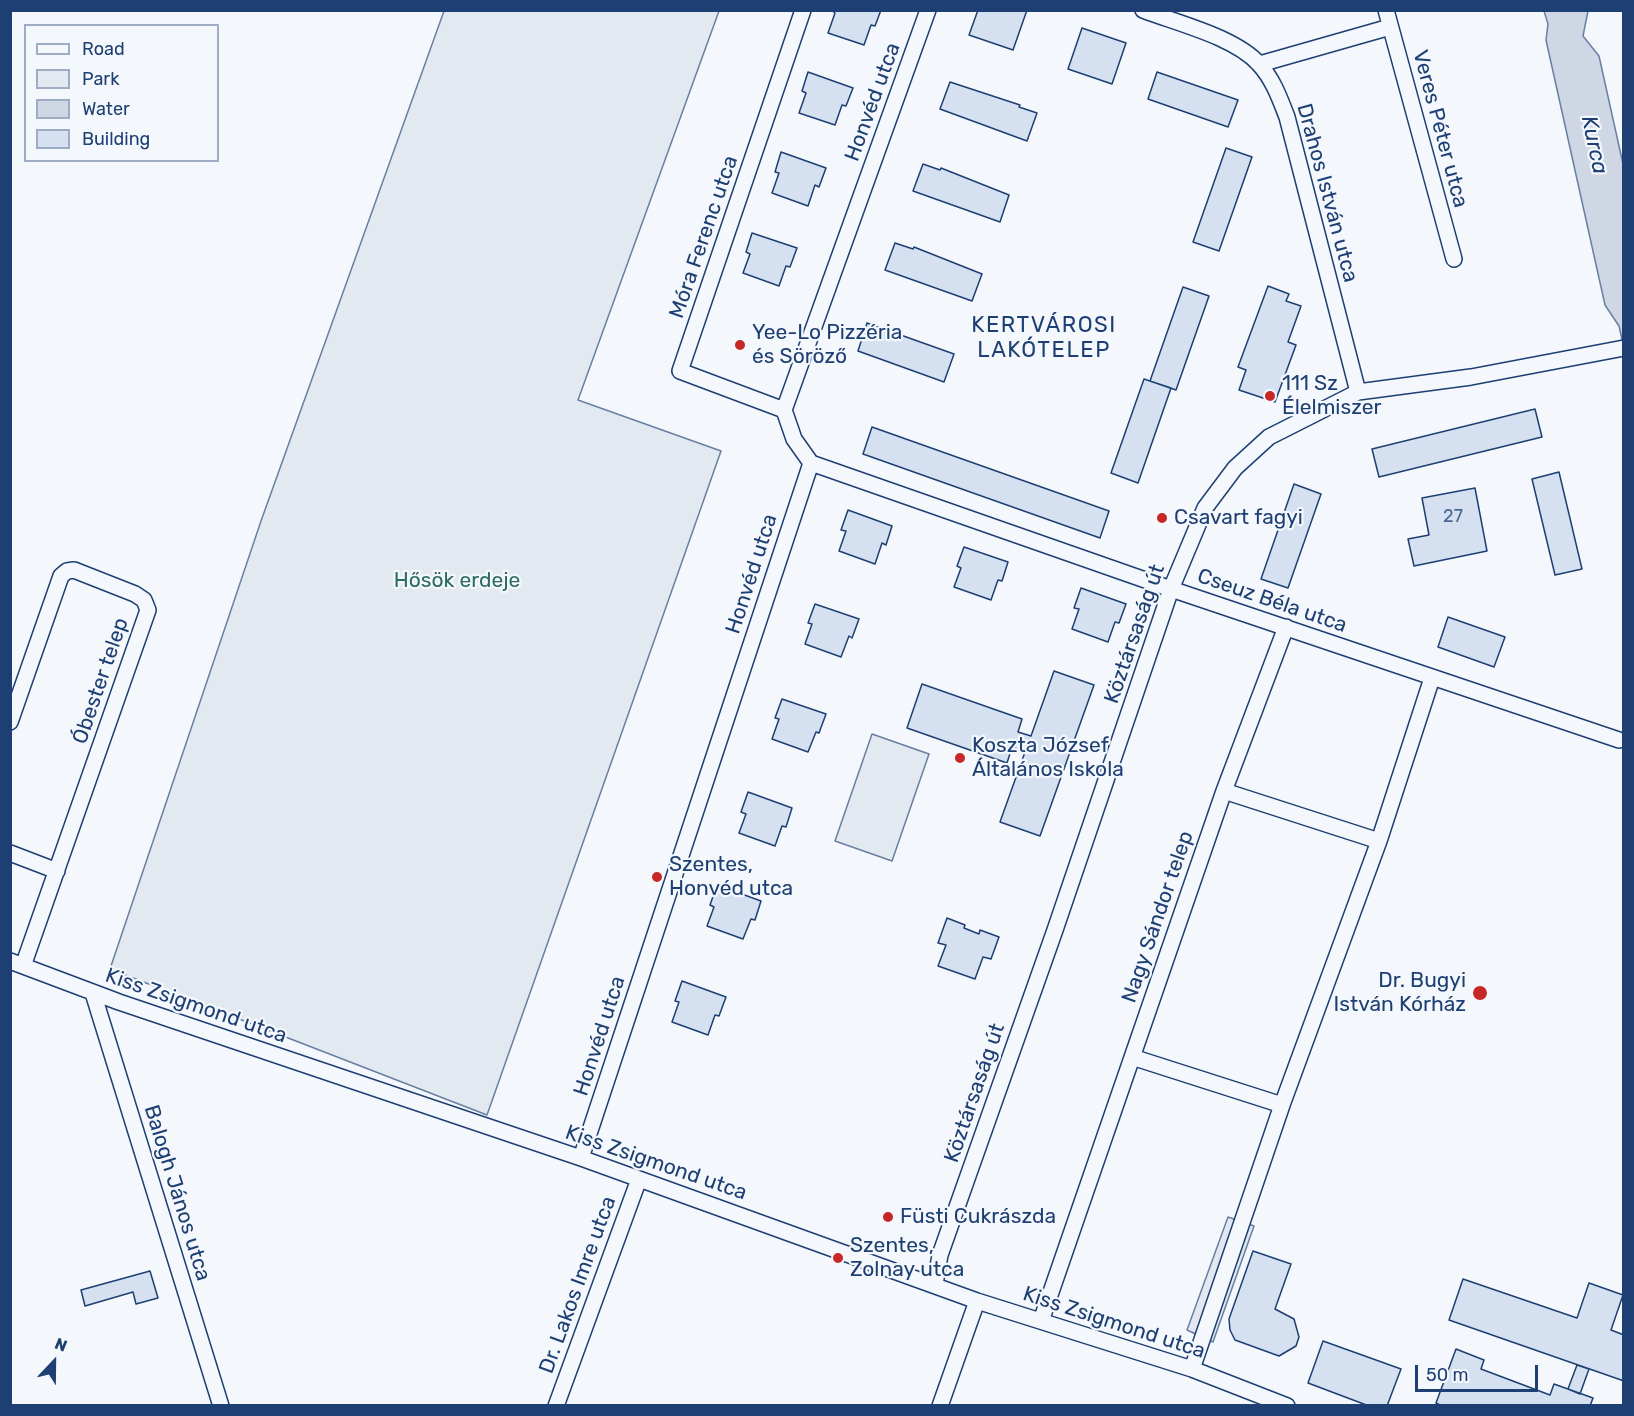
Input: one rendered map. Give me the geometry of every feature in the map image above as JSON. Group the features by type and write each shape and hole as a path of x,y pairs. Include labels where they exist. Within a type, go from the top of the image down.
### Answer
{"street":[{"name":"Móra Ferenc utca","path":"784,410 680,371 803,10"},
{"name":"Honvéd utca","path":"784,410 928,10"},
{"name":"Drahos István utca","path":"1143,10 1232,44 1260,64 1274,86 1287,117 1358,392"},
{"name":"Veres Péter utca","path":"1386,10 1454,259"},
{"path":"1260,64 1390,27"},
{"name":"Köztársaság út","path":"935,1284 940,1255 1055,930 1171,589 1205,508 1235,468 1269,437 1358,392 1471,377 1623,348"},
{"path":"784,410 794,439 811,464"},
{"name":"Honvéd utca","path":"581,1158 811,464"},
{"name":"Cseuz Béla utca","path":"811,464 1171,589 1619,740"},
{"name":"Óbester telep","path":"10,722 61,576 67,571 74,570 135,594 144,600 148,610 57,871 17,964"},
{"name":"Nagy Sándor telep","path":"1041,1321 1224,791 1286,627"},
{"path":"1191,1369 1282,1105 1379,841 1432,678"},
{"path":"1224,791 1379,841"},
{"path":"10,854 57,871"},
{"name":"Kiss Zsigmond utca","path":"17,964 93,993 581,1158 977,1301 1191,1369 1287,1406"},
{"name":"Balogh János utca","path":"93,993 221,1406"},
{"path":"1132,1057 1282,1105"},
{"name":"Dr. Lakos Imre utca","path":"556,1406 639,1179"},
{"path":"940,1406 977,1301"}],"green space":[{"name":"Hősök erdeje","path":"444,11 719,11 578,400 721,451 487,1115 110,969 261,521"},
{"path":"872,734 929,754 892,861 835,841"}],"shaded area":[{"path":"1228,1217 1254,1226 1213,1342 1187,1330"}],"water":[{"name":"Kurca","path":"1544,11 1588,11 1583,36 1599,56 1623,164 1623,344 1619,326 1605,305 1546,40 1548,24"}],"building":[{"path":"831,10 881,10 875,26 871,25 864,45 828,33 835,13"},
{"path":"978,10 1027,10 1013,50 969,35"},
{"path":"1082,28 1126,43 1112,84 1068,69"},
{"path":"808,72 853,88 846,106 842,105 835,125 799,113 806,93 802,91"},
{"path":"1157,72 1238,100 1228,127 1148,99"},
{"path":"950,82 1020,105 1019,107 1037,113 1027,141 940,109"},
{"path":"1226,148 1252,157 1219,251 1193,242"},
{"path":"781,152 826,168 819,187 815,185 808,206 772,193 779,173 775,172"},
{"path":"923,164 940,170 941,168 1009,195 1000,222 913,191"},
{"path":"752,233 797,248 790,267 786,266 779,286 743,273 750,254 746,252"},
{"path":"895,243 913,249 914,247 982,274 972,301 885,270"},
{"path":"1268,286 1289,294 1286,301 1301,306 1288,342 1296,345 1275,402 1239,390 1246,370 1238,367"},
{"path":"1183,287 1209,296 1176,390 1150,381"},
{"path":"867,323 954,354 944,382 858,351"},
{"path":"1144,379 1171,388 1138,483 1111,473"},
{"path":"1535,409 1542,437 1379,477 1372,449"},
{"path":"872,427 1109,511 1100,538 863,454"},
{"path":"1559,472 1582,569 1555,575 1532,479"},
{"path":"1294,484 1321,494 1288,588 1261,579"},
{"path":"1475,488 1487,551 1414,566 1408,539 1429,535 1422,498"},
{"path":"848,510 892,526 886,545 882,543 875,564 839,551 846,531 841,530"},
{"path":"964,547 1008,562 1002,581 998,580 991,600 954,587 961,568 957,566"},
{"path":"1081,588 1126,604 1119,623 1115,622 1108,642 1072,629 1079,609 1074,608"},
{"path":"815,604 859,619 852,638 849,636 841,657 805,644 812,624 808,623"},
{"path":"1448,617 1505,637 1494,667 1438,647"},
{"path":"1054,671 1094,685 1040,836 1000,822 1025,752 1012,747 1007,763 907,728 922,684 1022,719 1018,732 1031,736"},
{"path":"782,699 826,714 819,733 816,732 808,752 772,739 779,719 775,718"},
{"path":"748,792 792,808 786,827 782,826 775,846 739,833 746,814 741,812"},
{"path":"717,885 761,901 755,920 751,919 743,939 707,926 714,907 710,905"},
{"path":"947,918 979,934 980,930 999,937 991,959 983,957 975,979 938,966 946,945 938,943"},
{"path":"682,981 726,997 719,1016 715,1015 708,1035 672,1022 679,1002 675,1001"},
{"path":"1253,1251 1291,1264 1275,1309 1294,1319 1299,1337 1296,1346 1279,1356 1235,1340 1230,1330 1229,1319"},
{"path":"150,1271 158,1298 136,1304 133,1292 85,1306 81,1290"},
{"path":"1463,1279 1577,1318 1589,1283 1623,1295 1611,1330 1624,1335 1624,1381 1449,1320"},
{"path":"1323,1341 1401,1369 1387,1406 1369,1406 1308,1383"},
{"path":"1456,1349 1484,1360 1481,1369 1550,1395 1554,1384 1593,1398 1590,1406 1442,1406 1436,1403"},
{"path":"1577,1365 1589,1369 1580,1394 1568,1389"}],"place":[{"name":"Yee-Lo Pizzéria és Söröző","path":"740,345"},
{"name":"111 Sz Élelmiszer","path":"1270,396"},
{"name":"Csavart fagyi","path":"1162,518"},
{"name":"Koszta József Általános Iskola","path":"960,758"},
{"name":"Szentes, Honvéd utca","path":"657,877"},
{"name":"Dr. Bugyi István Kórház","path":"1480,993"},
{"name":"Füsti Cukrászda","path":"888,1217"},
{"name":"Szentes, Zolnay utca","path":"838,1258"}],"district":[{"name":"KERTVÁROSI LAKÓTELEP","path":"1044,338"}]}
